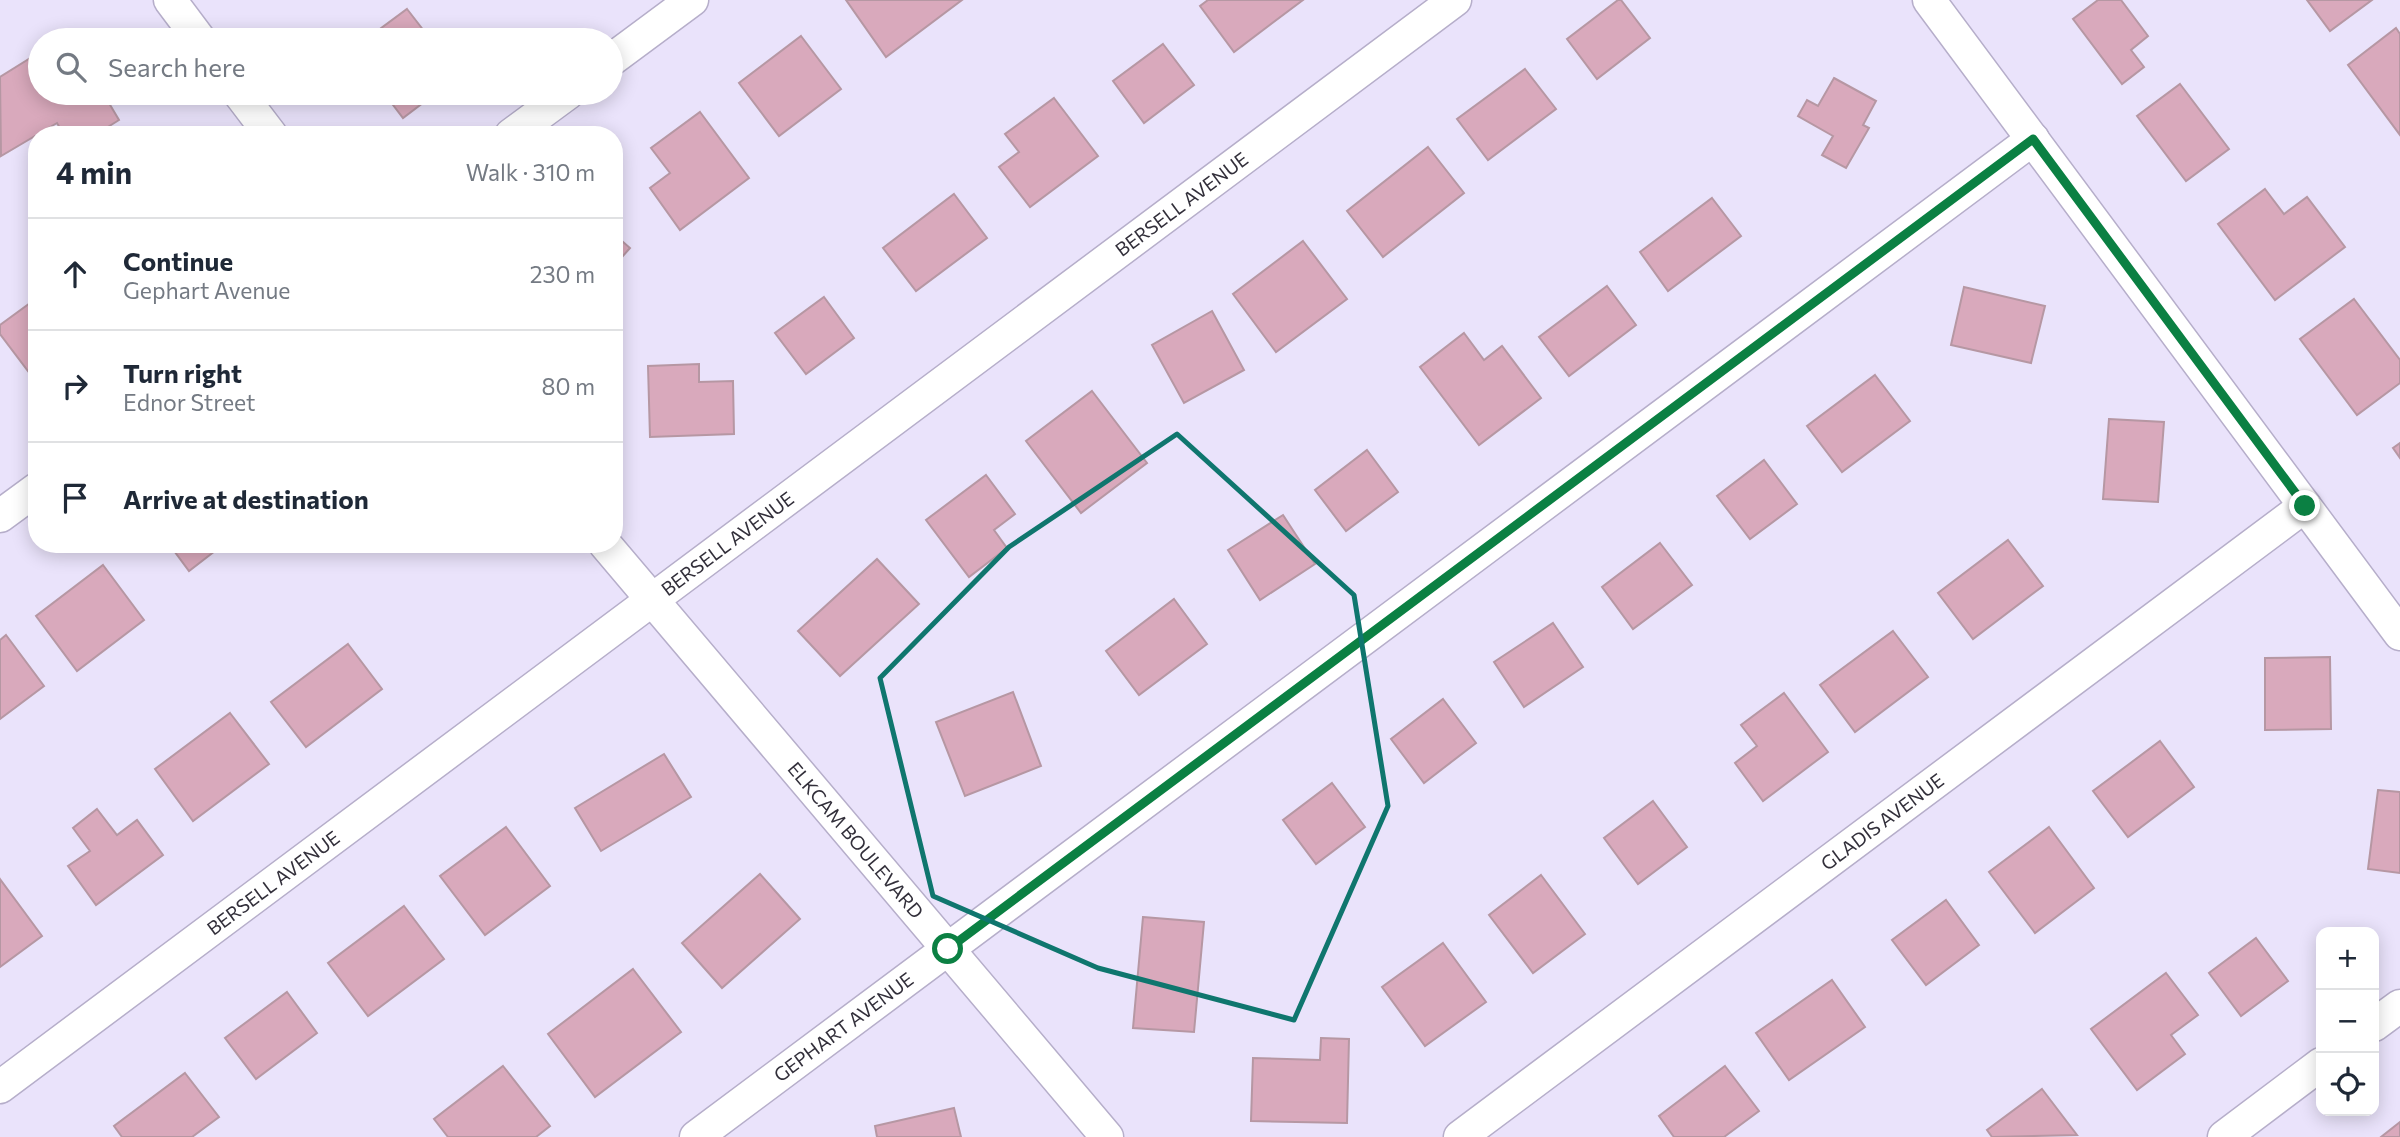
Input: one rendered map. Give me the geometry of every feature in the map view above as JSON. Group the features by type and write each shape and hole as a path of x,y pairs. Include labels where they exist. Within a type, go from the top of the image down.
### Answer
{"street":[{"path":"170,0 191,28"},
{"path":"623,52 692,0"},
{"name":"BERSELL AVENUE","path":"0,1087 1455,0"},
{"path":"1929,0 2400,634"},
{"path":"248,105 264,126"},
{"path":"523,126 552,105"},
{"name":"GEPHART AVENUE","path":"696,1137 2033,139"},
{"path":"0,516 28,496"},
{"name":"GLADIS AVENUE","path":"1460,1137 2305,506"},
{"name":"ELKCAM BOULEVARD","path":"613,553 1107,1137"},
{"path":"2379,1021 2400,1006"},
{"path":"2224,1137 2316,1068"}],"highlighted area":[{"path":"1177,434 1354,595 1388,806 1294,1020 1098,968 933,896 880,678 1009,547"}],"building":[{"path":"846,0 962,0 886,57"},
{"path":"1208,0 1303,0 1234,52 1200,6"},
{"path":"1621,0 1650,38 1597,79 1567,39"},
{"path":"2098,0 2121,0 2148,36 2131,50 2144,67 2122,84 2073,19"},
{"path":"2307,0 2372,0 2330,31"},
{"path":"407,9 422,28 381,28"},
{"path":"2396,28 2400,34 2400,135 2348,65"},
{"path":"801,36 841,89 779,136 739,83"},
{"path":"1163,44 1194,85 1144,123 1113,81"},
{"path":"28,60 28,105 110,105 119,120 109,126 59,126 57,123 52,126 28,126 28,140 1,156 0,77"},
{"path":"1525,69 1556,109 1488,160 1457,119"},
{"path":"1834,78 1876,101 1863,125 1869,128 1846,168 1822,155 1833,136 1798,116 1807,100 1818,106"},
{"path":"2180,84 2229,149 2186,181 2137,116"},
{"path":"1054,98 1098,156 1030,207 999,167 1019,152 1005,134"},
{"path":"393,105 420,105 403,118"},
{"path":"700,112 749,178 680,230 650,188 670,173 651,148"},
{"path":"1428,147 1464,193 1383,257 1347,211"},
{"path":"2265,189 2284,214 2307,197 2345,247 2275,300 2218,224"},
{"path":"954,194 987,238 916,291 883,248"},
{"path":"1712,198 1741,236 1668,291 1640,252"},
{"path":"1303,241 1347,299 1276,352 1233,294"},
{"path":"623,242 630,248 623,256"},
{"path":"1607,286 1636,325 1569,376 1539,337"},
{"path":"1964,287 2045,306 2031,363 1951,345"},
{"path":"824,297 854,338 806,374 775,333"},
{"path":"2354,299 2400,360 2400,383 2357,415 2300,339"},
{"path":"28,305 28,371 0,334 0,325"},
{"path":"1212,311 1244,370 1184,403 1152,345"},
{"path":"1464,333 1484,360 1502,346 1541,398 1479,445 1420,367"},
{"path":"699,364 699,382 733,381 734,434 650,437 648,366"},
{"path":"1875,375 1910,421 1842,472 1807,426"},
{"path":"1092,391 1147,463 1081,513 1026,441"},
{"path":"2109,419 2164,422 2158,502 2103,499"},
{"path":"2400,443 2400,458 2393,448"},
{"path":"1367,450 1398,492 1346,531 1315,490"},
{"path":"1764,460 1797,504 1750,539 1717,496"},
{"path":"986,475 1015,514 994,530 1007,548 969,577 926,520"},
{"path":"1283,515 1315,564 1260,600 1228,550"},
{"path":"2008,540 2043,586 1973,639 1938,593"},
{"path":"1660,543 1692,585 1633,629 1602,587"},
{"path":"176,553 212,553 189,571"},
{"path":"877,559 919,604 840,676 798,631"},
{"path":"103,565 144,620 77,671 36,616"},
{"path":"1174,599 1207,644 1139,695 1106,651"},
{"path":"1553,623 1583,667 1524,707 1494,662"},
{"path":"1893,631 1928,677 1855,732 1820,685"},
{"path":"6,635 44,686 0,719 0,640"},
{"path":"348,644 382,689 306,747 271,702"},
{"path":"2330,657 2331,729 2265,730 2265,658"},
{"path":"1013,692 1041,766 965,796 936,722"},
{"path":"1784,693 1828,752 1763,801 1735,763 1757,746 1741,725"},
{"path":"1443,699 1476,743 1424,783 1391,739"},
{"path":"230,713 269,764 193,821 155,769"},
{"path":"2160,741 2194,787 2128,837 2093,791"},
{"path":"664,754 691,797 601,851 575,808"},
{"path":"1332,783 1365,827 1316,864 1283,820"},
{"path":"2378,790 2400,792 2400,873 2368,869"},
{"path":"1653,801 1687,847 1638,884 1604,838"},
{"path":"97,809 117,835 137,820 163,855 96,905 68,866 90,851 73,828"},
{"path":"506,827 550,886 485,935 440,876"},
{"path":"2049,827 2094,888 2035,933 1989,872"},
{"path":"760,874 800,919 722,988 682,943"},
{"path":"1541,875 1585,934 1533,973 1489,915"},
{"path":"0,879 42,936 0,967"},
{"path":"1946,900 1979,945 1926,985 1892,940"},
{"path":"404,906 444,959 368,1016 328,963"},
{"path":"1143,917 1204,922 1194,1032 1133,1028"},
{"path":"2256,938 2288,981 2241,1016 2209,973"},
{"path":"1443,943 1486,1002 1425,1046 1382,987"},
{"path":"633,969 681,1032 595,1097 548,1034"},
{"path":"2166,973 2198,1015 2171,1035 2185,1054 2137,1090 2091,1029"},
{"path":"1832,980 1865,1027 1789,1080 1756,1033"},
{"path":"287,992 317,1033 256,1079 225,1038"},
{"path":"1321,1038 1349,1039 1347,1123 1251,1121 1253,1058 1320,1060"},
{"path":"503,1066 550,1126 536,1137 448,1137 434,1119"},
{"path":"1725,1066 1759,1111 1724,1137 1674,1137 1659,1116"},
{"path":"185,1073 219,1117 192,1137 122,1137 114,1126"},
{"path":"2042,1089 2077,1135 1992,1137 1987,1130"},
{"path":"954,1108 961,1137 877,1137 875,1126"},
{"path":"2400,1122 2400,1137 2381,1137"}],"route":[{"path":"948,949 2033,139 2305,506"}]}
